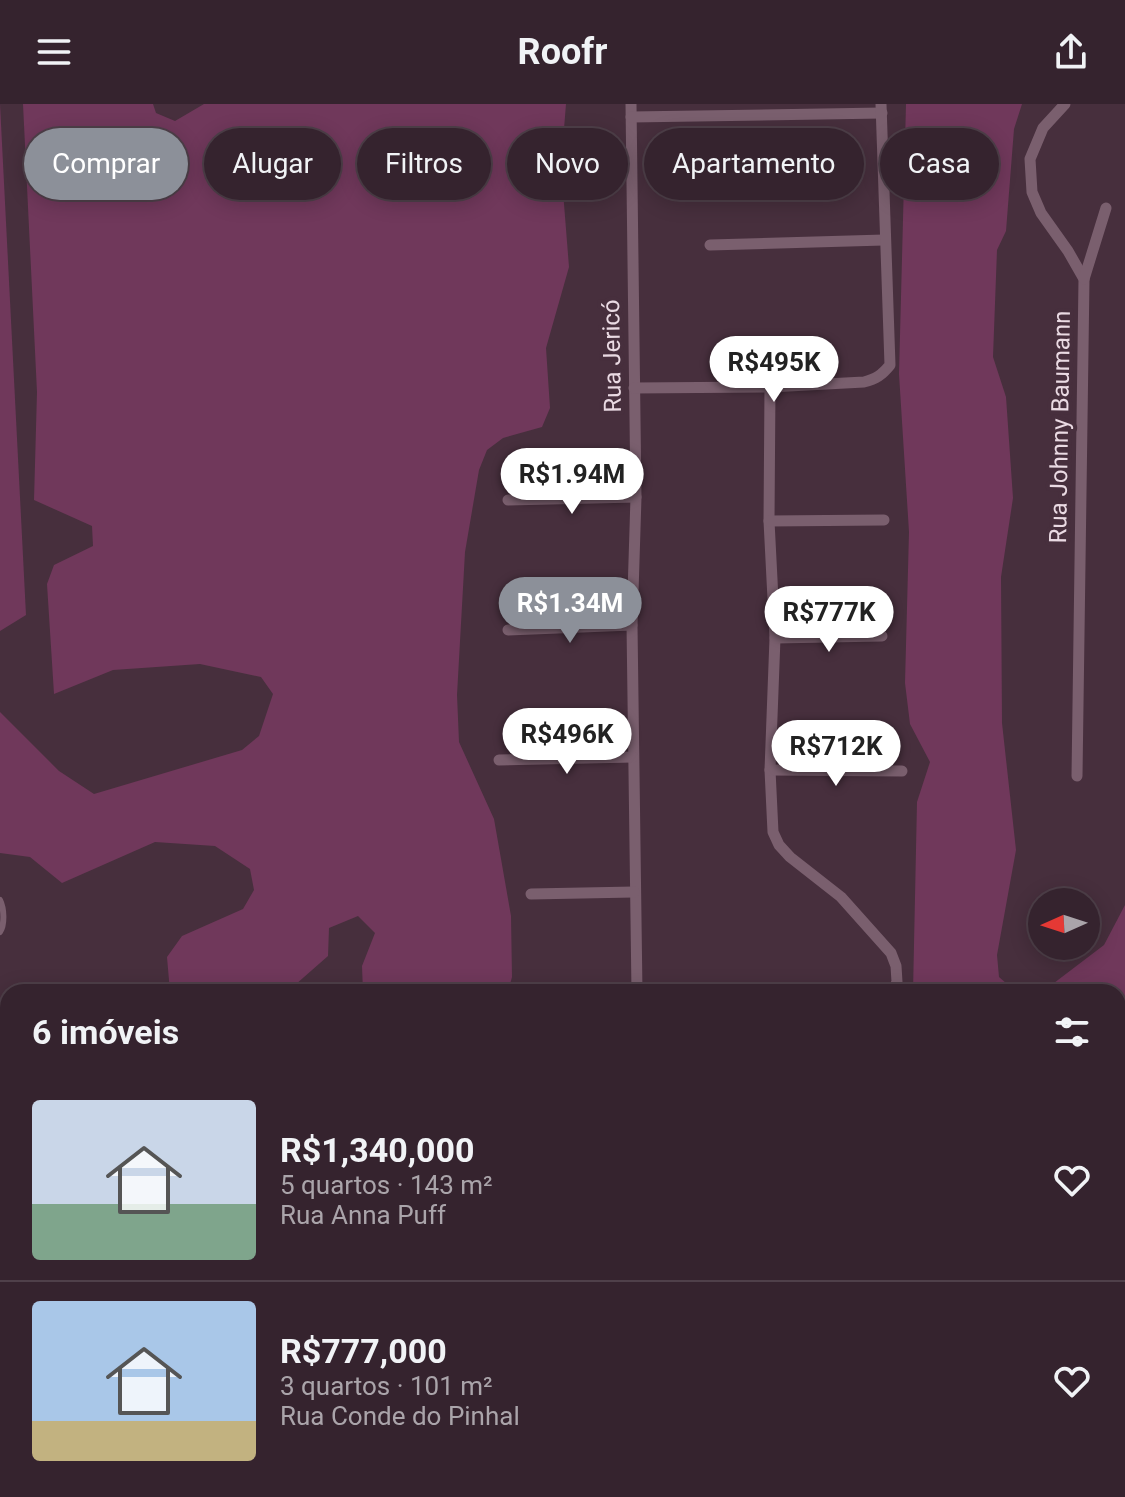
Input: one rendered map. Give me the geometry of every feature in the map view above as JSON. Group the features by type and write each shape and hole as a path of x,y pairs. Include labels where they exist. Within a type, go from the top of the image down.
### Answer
{"street":[{"name":"Rua Johnny Baumann","path":"1065,104 1043,128 1030,159 1032,192 1041,213 1084,279 1077,776"},
{"path":"631,110 882,109 890,365 882,375 864,382 770,387 634,388"},
{"name":"Rua Jericó","path":"631,110 636,497 632,625 637,984"},
{"path":"1084,279 1106,208"},
{"path":"710,245 884,240"},
{"path":"770,387 769,521 775,638 770,770 773,832 779,845 806,871 841,897 891,953 896,966 896,984"},
{"path":"508,500 636,497"},
{"path":"769,521 884,520"},
{"path":"508,630 632,625"},
{"path":"775,638 882,636"},
{"path":"499,760 633,757"},
{"path":"770,770 902,771"},
{"path":"531,894 634,892"}],"lane":[{"path":"0,900 3,905 0,932"}],"shaded area":[{"path":"0,104 26,615 0,631"},
{"path":"23,104 153,104 156,113 175,121 204,104 566,104 564,128 507,128 507,200 564,200 569,267 546,348 550,408 542,427 503,438 487,450 479,470 465,552 457,695 459,742 494,819 511,916 510,984 363,984 362,966 375,933 358,916 329,928 328,956 296,984 169,984 167,957 182,936 243,909 254,890 250,869 215,846 155,842 62,883 30,857 0,853 0,712 59,771 94,794 242,750 259,736 273,694 261,677 200,664 113,670 54,694 47,584 54,565 93,546 92,526 34,500 37,392 28,200 188,200 188,128 24,128"},
{"path":"906,104 1022,104 1014,129 1006,231 997,250 993,357 1006,397 1013,498 1001,577 1002,723 1016,850 997,955 999,977 1007,984 913,984 917,802 930,762 910,724 905,683 909,532 899,374 904,200 999,200 999,128 905,128"},
{"path":"1125,905 1125,984 1048,984 1084,960 1100,960 1100,948"}]}
